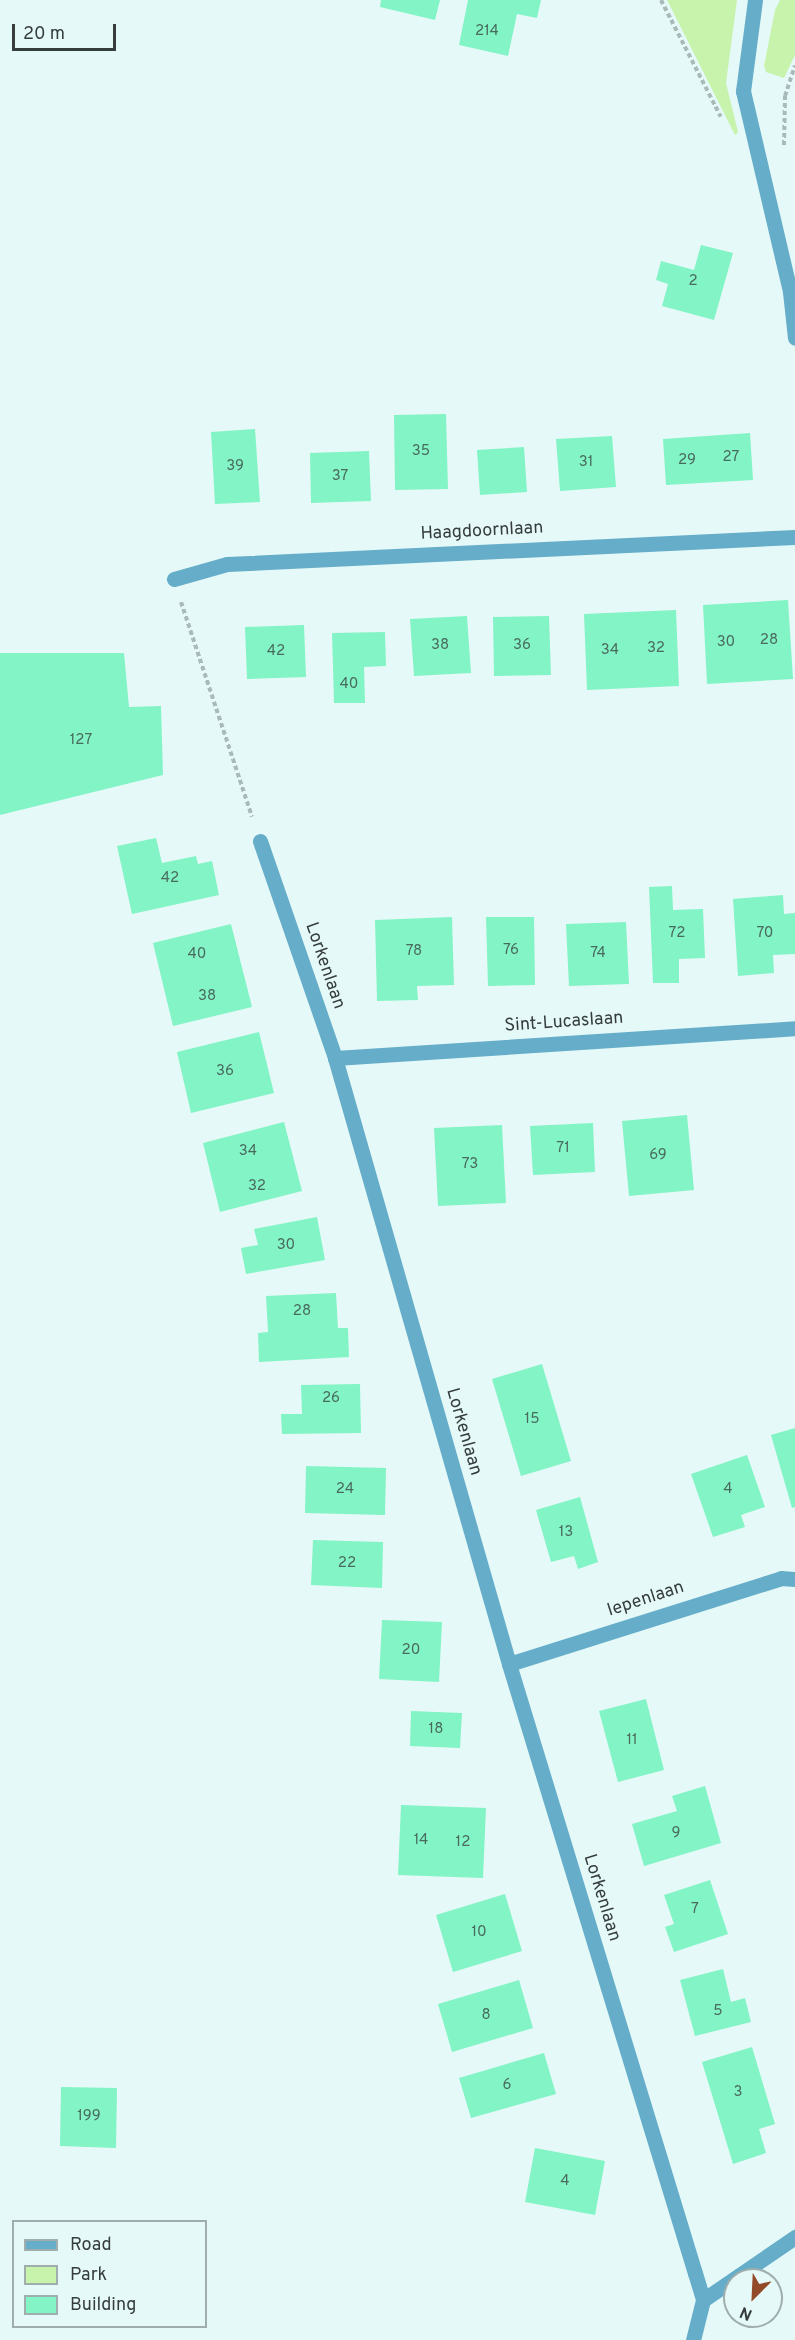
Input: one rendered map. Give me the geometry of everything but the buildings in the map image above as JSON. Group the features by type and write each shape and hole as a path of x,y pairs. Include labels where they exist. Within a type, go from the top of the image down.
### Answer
{"street":[{"path":"754,0 743,91 790,292 795,338"},
{"name":"Haagdoornlaan","path":"174,579 227,564 795,537"},
{"name":"Lorkenlaan","path":"260,841 335,1058 509,1664 703,2300"},
{"name":"Sint-Lucaslaan","path":"335,1058 795,1028"},
{"name":"Iepenlaan","path":"509,1664 781,1578 795,1579"},
{"path":"693,2340 703,2300 795,2237"}],"path":[{"path":"661,0 727,127"},
{"path":"784,147 785,96 795,66"},
{"path":"174,579 260,841"}],"green space":[{"path":"667,0 737,0 726,83 738,132 735,135"},
{"path":"780,0 795,0 795,55 784,78 766,72 764,66 775,10"}]}
